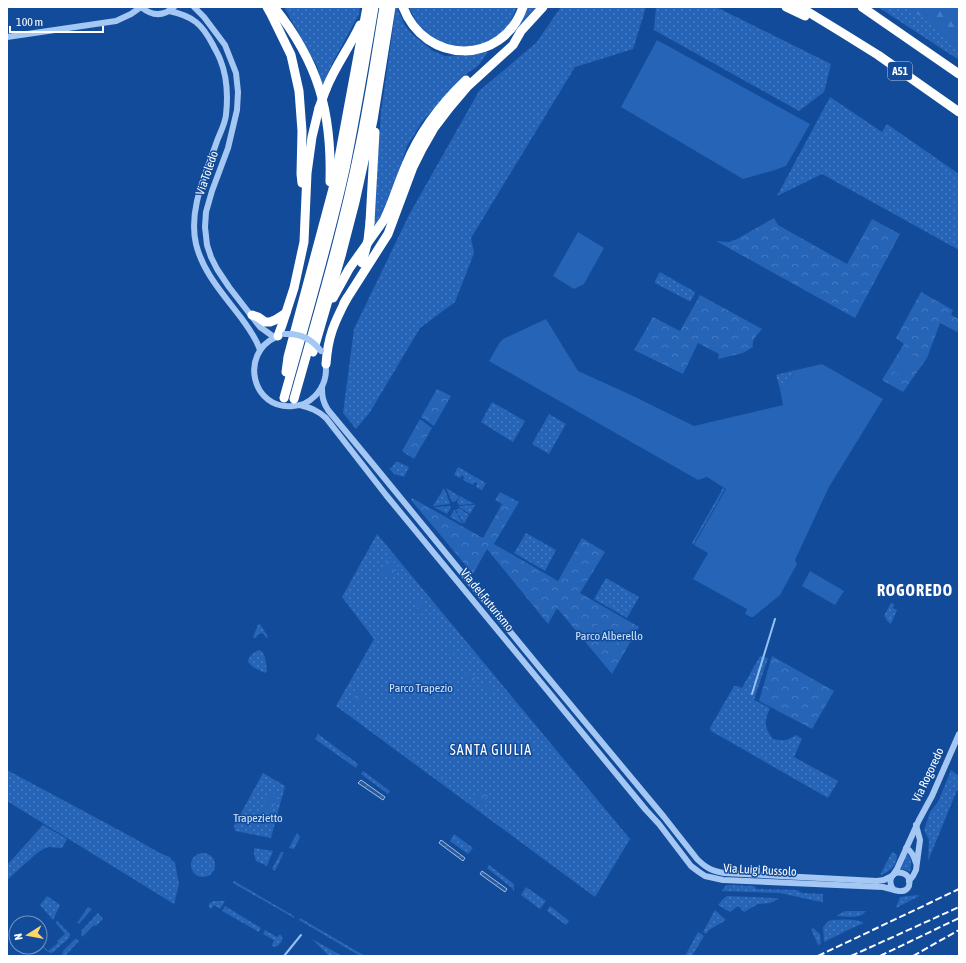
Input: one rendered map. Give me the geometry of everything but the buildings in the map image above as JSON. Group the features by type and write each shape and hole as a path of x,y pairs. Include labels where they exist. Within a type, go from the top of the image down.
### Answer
{"highway":[{"path":"267,7 291,55 299,91 302,131 301,174 305,217"},
{"path":"274,7 294,35 303,51 319,87 324,106 329,136 330,154 330,187 326,214"},
{"path":"279,336 297,277 304,242 307,173 312,137 319,108 334,71 354,38 369,7"},
{"path":"287,386 286,374 288,357 334,185 369,7"},
{"path":"284,398 326,249 342,184 356,112 369,7"},
{"path":"297,403 303,368 336,246 357,158 384,7"},
{"path":"303,368 312,356 342,256 372,120 391,7"},
{"path":"403,7 410,22 425,38 444,48 462,51 480,49 500,39 516,22 523,7"},
{"path":"322,322 345,276 380,227 386,216 411,152 424,130 440,108 456,90 521,32 543,7"},
{"path":"786,7 842,32"},
{"name":"A51","path":"800,7 842,32 959,112"},
{"name":"A51","path":"862,7 957,72"},
{"path":"344,303 388,234 413,167 434,128 467,87 514,45 521,32"},
{"path":"326,364 330,335 356,279 368,240 375,130 384,69 386,36"},
{"path":"252,316 258,317 265,322 270,322 286,313"}],"street":[{"path":"7,37 116,21 131,14 141,7 147,12 154,14 162,14 172,9"},
{"name":"Via Toledo","path":"194,7 204,17 225,45 236,74 238,92 237,110 228,148 206,212 205,227 207,244 217,269 229,287 264,331 279,336"},
{"name":"Via Toledo","path":"172,9 192,19 202,28 210,39 220,58 227,91 226,117 195,208 194,234 200,257 212,281 246,324 256,340 260,350"},
{"path":"294,334 304,337 315,344 321,351 326,364 326,374 322,388 311,400 287,406 273,402 260,391 255,379 255,362 260,350 265,344 279,336 294,334"},
{"name":"Via del Futurismo","path":"322,388 322,397 328,410 656,809"},
{"name":"Via del Futurismo","path":"297,403 320,412 326,418 386,495 652,817"},
{"name":"Via Rogoredo","path":"893,876 916,825 932,796 959,734"},
{"name":"Via Luigi Russolo","path":"656,809 697,859 713,871 877,881 893,876"},
{"name":"Via Luigi Russolo","path":"652,817 691,866 706,876 723,880 883,887 894,890"},
{"path":"910,881 904,874 898,873 893,876 890,882 894,890 897,891 903,891 908,887 916,866 920,840 916,825"},
{"path":"906,848 913,854 916,866"}],"green space":[{"path":"284,7 360,7 359,14 332,64 322,87 318,68"},
{"path":"396,7 404,24 411,33 433,51 445,56 488,52 478,66 463,76 422,122 407,146 397,177 379,220 373,230 381,112"},
{"path":"409,7 517,7 509,25 501,34 472,48 445,45 421,31"},
{"path":"527,7 538,7 516,32 514,30"},
{"path":"561,7 646,7 633,49 575,67 471,238 474,253 455,302 420,328 370,412 356,429 343,413 354,329 409,215 479,91 536,43"},
{"path":"656,7 716,7 831,64 824,92 799,111 654,30"},
{"path":"878,7 910,8 959,47 959,60"},
{"path":"908,7 959,7 959,47 930,23"},
{"path":"657,40 810,124 786,166 743,179 621,107"},
{"path":"830,97 882,132 887,124 959,174 959,250 822,174 777,196"},
{"path":"774,218 778,225 847,264 872,219 900,234 855,318 716,241 729,242 737,239"},
{"path":"578,232 604,248 584,284 574,289 553,276"},
{"path":"660,272 695,292 691,301 655,283"},
{"path":"921,292 953,310 951,315 959,319 959,333 940,323 927,358 903,392 882,380 904,344 896,338"},
{"path":"700,295 762,329 754,340 753,347 743,353 718,359 719,354 698,343 683,374 634,350 653,317 680,331"},
{"path":"546,319 578,371 694,426 783,405 780,389 784,388 796,370 822,364 883,399 829,487 795,560 797,564 780,595 753,617 745,614 747,609 693,579 708,553 694,545 726,489 707,477 698,480 489,361 503,339"},
{"path":"904,351 916,357 904,377 893,371"},
{"path":"796,370 784,388 780,389 776,375"},
{"path":"437,389 451,396 434,426 421,417"},
{"path":"492,402 525,421 513,442 481,422"},
{"path":"549,414 566,424 549,454 532,444"},
{"path":"420,419 432,428 414,459 402,451"},
{"path":"396,462 409,467 404,477 394,474 389,468 391,468"},
{"path":"458,467 486,483 482,490 476,487 477,483 474,482 473,485 463,480 464,477 462,475 460,478 454,475"},
{"path":"444,488 450,504 433,506"},
{"path":"446,488 459,496 456,501 452,502"},
{"path":"723,488 725,489 693,545 692,543"},
{"name":"Parco Alberello","path":"500,492 519,502 494,544 558,581 582,538 605,552 580,593 639,627 612,674 557,608 548,624 487,549 473,574 411,500 412,498 483,538 502,504 495,500"},
{"path":"460,496 474,504 459,505 457,502"},
{"path":"475,505 470,514 459,507 459,506"},
{"path":"450,506 451,508 447,514 434,507"},
{"path":"459,508 469,515 464,524 456,510"},
{"path":"455,510 463,524 450,517"},
{"path":"526,533 556,550 545,571 514,553"},
{"name":"Parco Trapezio","path":"377,534 630,839 595,897 336,706 374,639 342,597"},
{"path":"388,556 398,567 391,579 379,573"},
{"path":"810,571 844,591 835,605 802,586"},
{"path":"606,578 639,597 627,618 594,599"},
{"path":"419,599 427,608 421,614 415,612 418,607 417,604"},
{"path":"891,603 894,604 893,608 897,610 891,624 884,616"},
{"path":"599,621 622,634 615,646 592,633"},
{"path":"260,624 268,637 266,638 264,634 261,633 258,634 256,638 253,637 258,625"},
{"path":"450,646 469,661 467,664 448,649"},
{"path":"260,650 265,659 267,671 265,673 253,667 248,662 252,654"},
{"path":"760,656 768,658 754,700 770,708 766,720 768,731 773,739 785,740 796,735 802,739 794,757 838,781 828,798 711,731 710,728 734,686 742,688"},
{"path":"772,656 834,691 812,729 759,701"},
{"path":"468,671 476,677 473,682 464,677"},
{"path":"487,682 494,689 491,695 483,691"},
{"path":"357,692 364,696 359,704 352,700"},
{"path":"318,734 358,764 356,768 315,739"},
{"path":"7,770 169,857 175,863 179,884 174,904 7,801"},
{"path":"951,770 959,776 959,791 957,790 928,861 929,840 924,830 930,812 938,802"},
{"path":"363,771 390,791 388,794 361,774"},
{"name":"Trapezietto","path":"263,773 285,786 271,838 235,831 234,826"},
{"path":"484,791 486,791 489,795 485,798 484,805 480,804 480,799 474,799 472,797 476,793 480,796"},
{"path":"272,793 278,795 268,822 256,816"},
{"path":"43,825 67,839 62,848 49,847 43,849 7,880 7,865"},
{"path":"297,833 300,837 294,849 289,848"},
{"path":"454,834 473,848 468,854 450,841"},
{"path":"254,848 273,851 267,866 256,861"},
{"path":"281,852 284,852 275,871 272,869"},
{"path":"892,852 897,855 896,862 890,870 880,875"},
{"path":"203,853 212,856 215,865 212,874 203,877 194,874 191,865 194,856"},
{"path":"907,854 911,860 910,872 901,869"},
{"path":"489,865 514,884 514,891 487,868"},
{"path":"234,881 294,916 294,918 233,883"},
{"path":"725,886 754,886 757,889 797,890 802,893 823,894 823,902 780,893 722,891"},
{"path":"526,887 546,901 540,909 521,895"},
{"path":"47,896 60,905 53,920 40,905"},
{"path":"727,896 779,899 770,903 758,904 744,912 738,906 730,912 718,905"},
{"path":"919,896 896,908 900,897"},
{"path":"214,901 225,901 220,909 214,905 211,909 209,905"},
{"path":"225,906 261,928 259,932 222,911"},
{"path":"550,906 569,921 566,925 547,911"},
{"path":"88,907 92,909 79,924 77,923"},
{"path":"715,910 726,920 709,930 706,934 703,932"},
{"path":"845,911 866,911 857,917 836,916"},
{"path":"98,913 103,919 96,926 94,925 82,937 82,930"},
{"path":"300,918 365,956 360,956 299,920"},
{"path":"853,920 864,923 824,942 823,927 828,921"},
{"path":"57,921 70,934 69,938 52,953 50,953 48,951 58,943 57,941 65,934 56,923"},
{"path":"814,928 820,934 821,944 818,945 811,929"},
{"path":"265,930 277,937 280,934 282,941 276,947 272,946 274,940 263,934"},
{"path":"698,932 704,936 692,956 685,956"},
{"path":"75,939 79,941 65,956 62,956 63,951"},
{"path":"312,939 342,956 329,956"}],"water":[{"path":"361,780 385,797 383,800 358,783"},
{"path":"441,840 465,858 463,861 439,843"},
{"path":"482,871 507,889 505,892 480,874"}],"waterway":[{"path":"752,694 775,619"},
{"path":"284,956 301,935"}],"railway":[{"path":"818,956 959,889"},
{"path":"851,956 959,907"},
{"path":"880,956 959,918"},
{"path":"913,956 959,930"}],"district":[{"name":"ROGOREDO","path":"915,590"},
{"name":"SANTA GIULIA","path":"491,750"}]}
